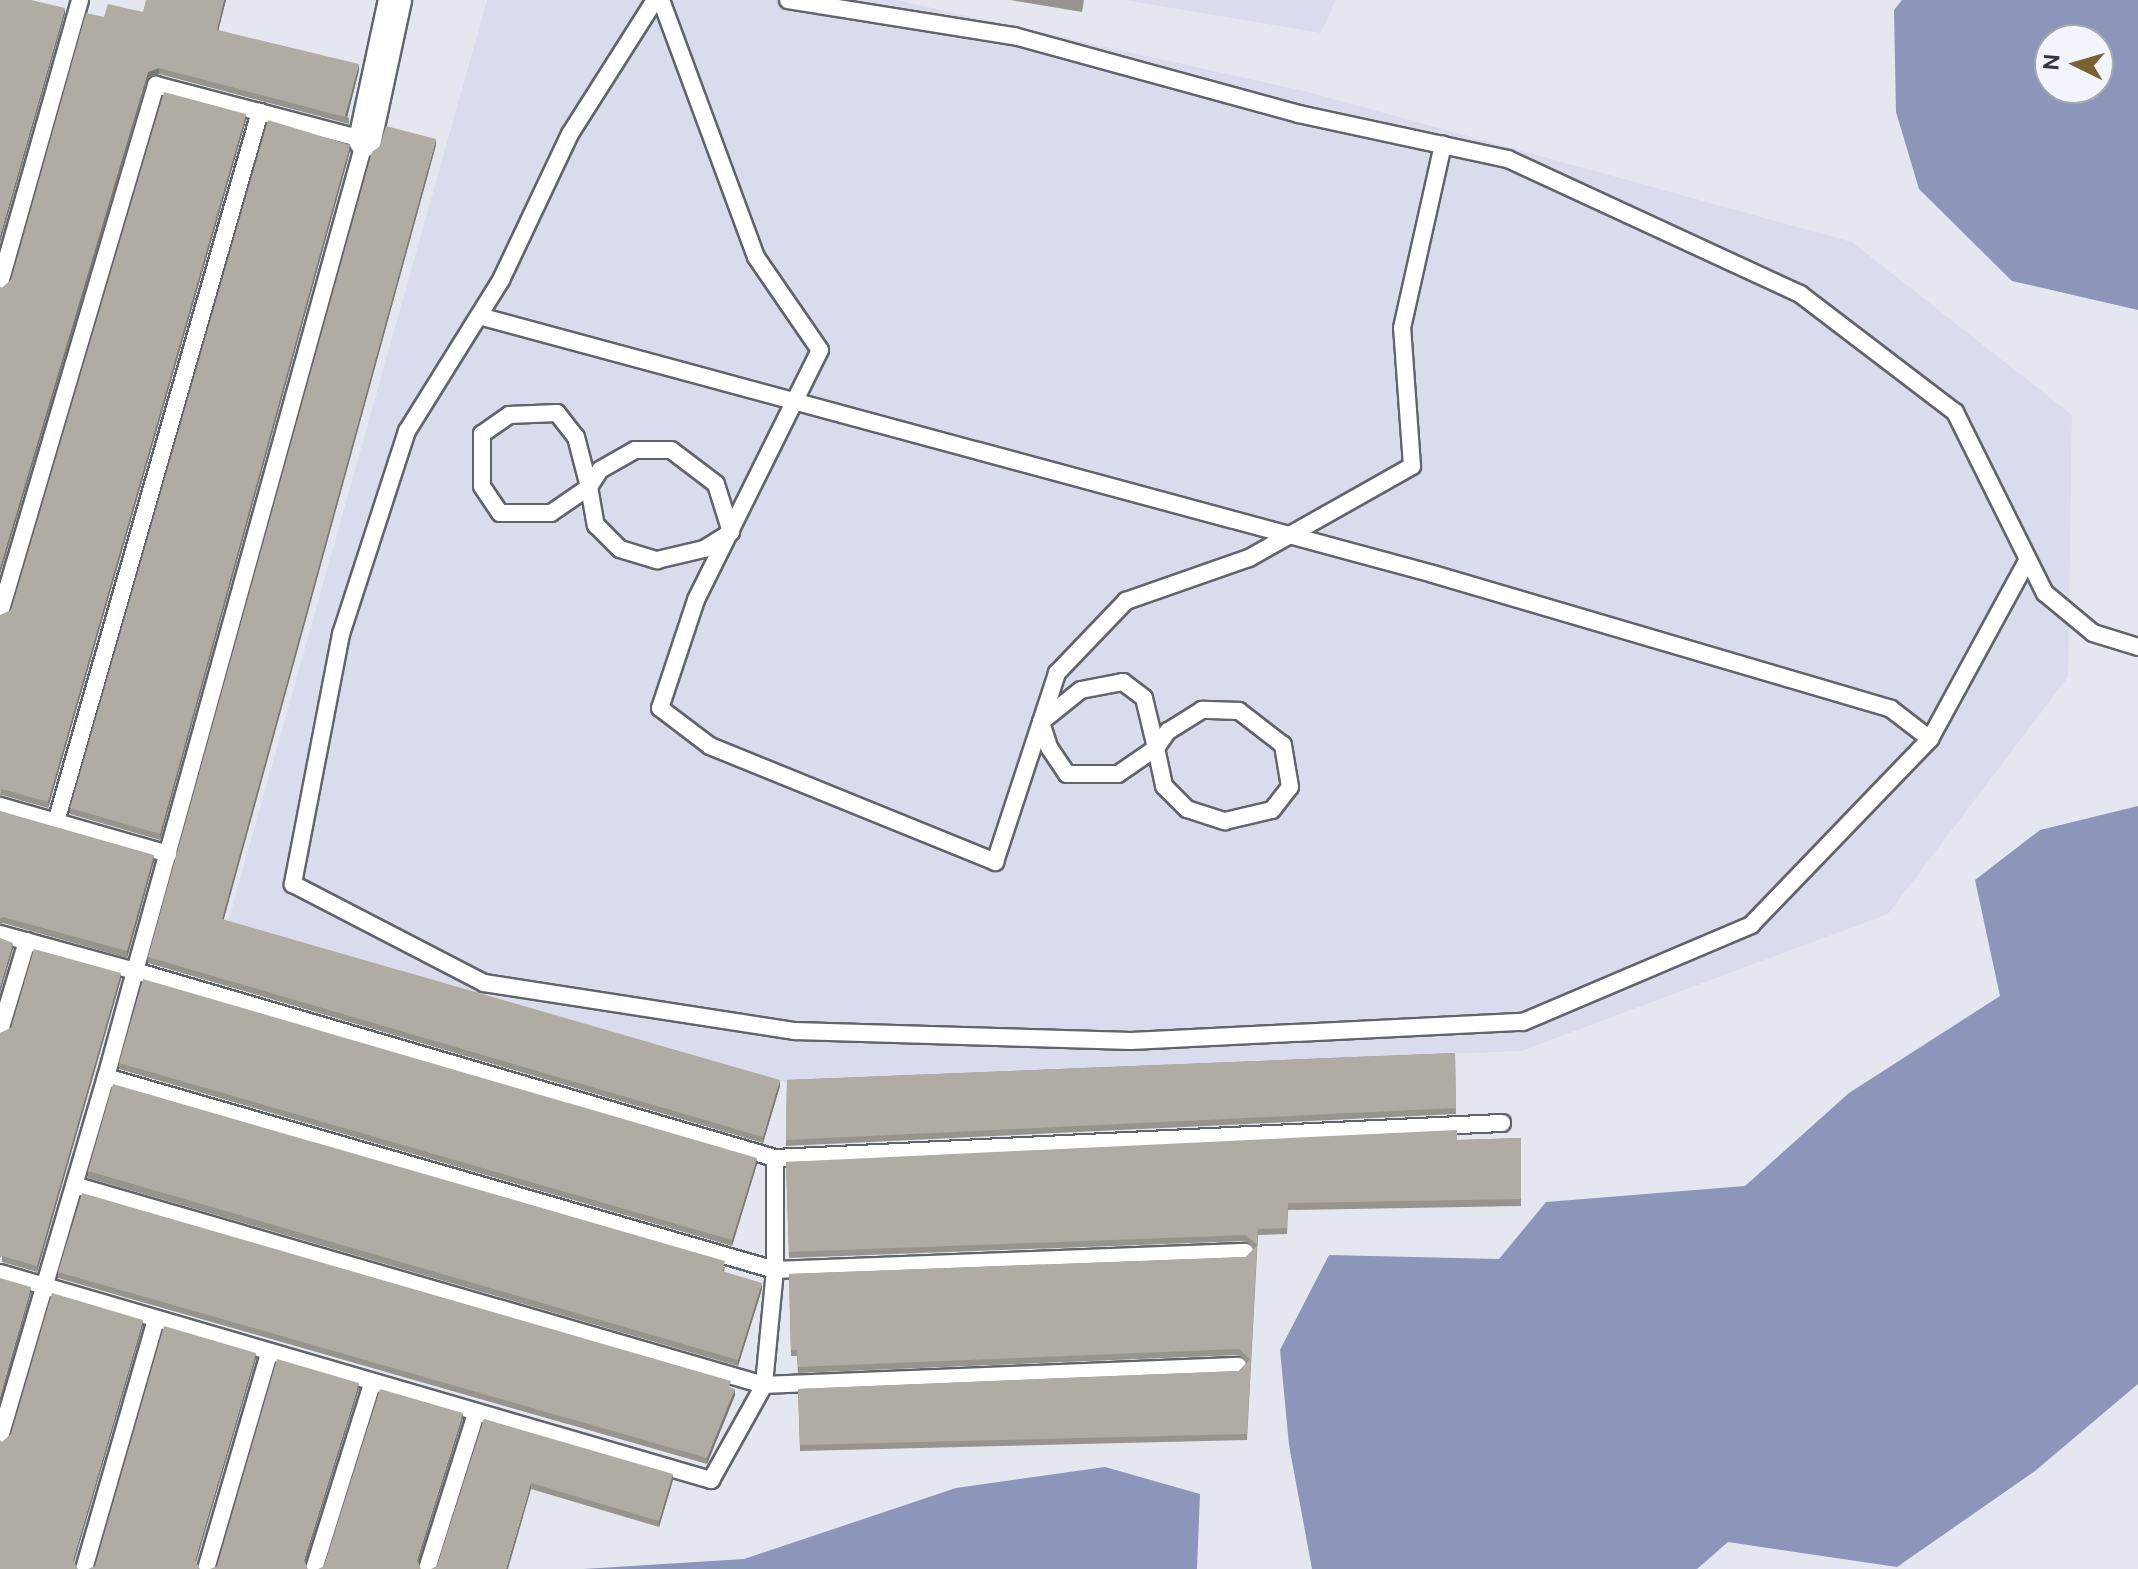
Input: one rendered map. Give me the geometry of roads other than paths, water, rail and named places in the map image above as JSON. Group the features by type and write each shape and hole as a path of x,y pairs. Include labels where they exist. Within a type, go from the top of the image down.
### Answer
{"street":[{"path":"365,140 395,0"}],"lane":[{"path":"0,283 80,0"},
{"path":"658,0 570,134 479,316 407,431 346,620 293,884 484,983 795,1031 1131,1041 1523,1022 1751,925 1930,739 2026,563"},
{"path":"658,0 756,257 820,350 696,600 660,708 710,746 995,862 1057,673 1126,601 1249,558 1412,466 1402,328 1443,145"},
{"path":"788,0 1014,36 1299,114 1508,159 1800,294 1955,412 2026,563 2045,593 2093,633 2138,647"},
{"path":"0,613 156,85 365,140 106,1077 0,1437"},
{"path":"56,822 260,112"},
{"path":"479,316 795,404 1291,534 1891,709 1930,739"},
{"path":"731,532 704,549 657,560 620,549 596,525 589,487 576,437 557,413 509,415 482,434 482,486 500,513 551,513 589,487 600,470 635,450 671,450 716,484 731,532"},
{"path":"1041,722 1058,703 1081,690 1123,682 1144,698 1156,748 1164,786 1187,809 1225,821 1272,810 1290,787 1283,745 1239,711 1202,710 1168,731 1156,748 1118,774 1067,774 1041,722"},
{"path":"0,806 168,854"},
{"path":"0,934 775,1158 1502,1123"},
{"path":"0,1031 27,941"},
{"path":"106,1077 775,1270 1246,1252"},
{"path":"0,1273 372,1384 711,1480 764,1385 775,1270 775,1158"},
{"path":"74,1185 764,1385 1239,1366"},
{"path":"84,1569 156,1319"},
{"path":"206,1569 269,1353"},
{"path":"314,1569 372,1384"},
{"path":"427,1569 476,1414"}],"water":[{"path":"1902,0 2138,0 2138,310 2012,281 1919,189 1896,112 1894,10"},
{"path":"2138,806 2138,1384 2035,1471 1897,1567 1728,1542 1697,1569 1312,1569 1289,1445 1280,1350 1329,1255 1499,1259 1546,1202 1745,1186 1849,1093 2000,996 1975,880 2040,830"},
{"path":"1105,1467 1200,1494 1197,1569 583,1569 744,1559 956,1488"}]}
